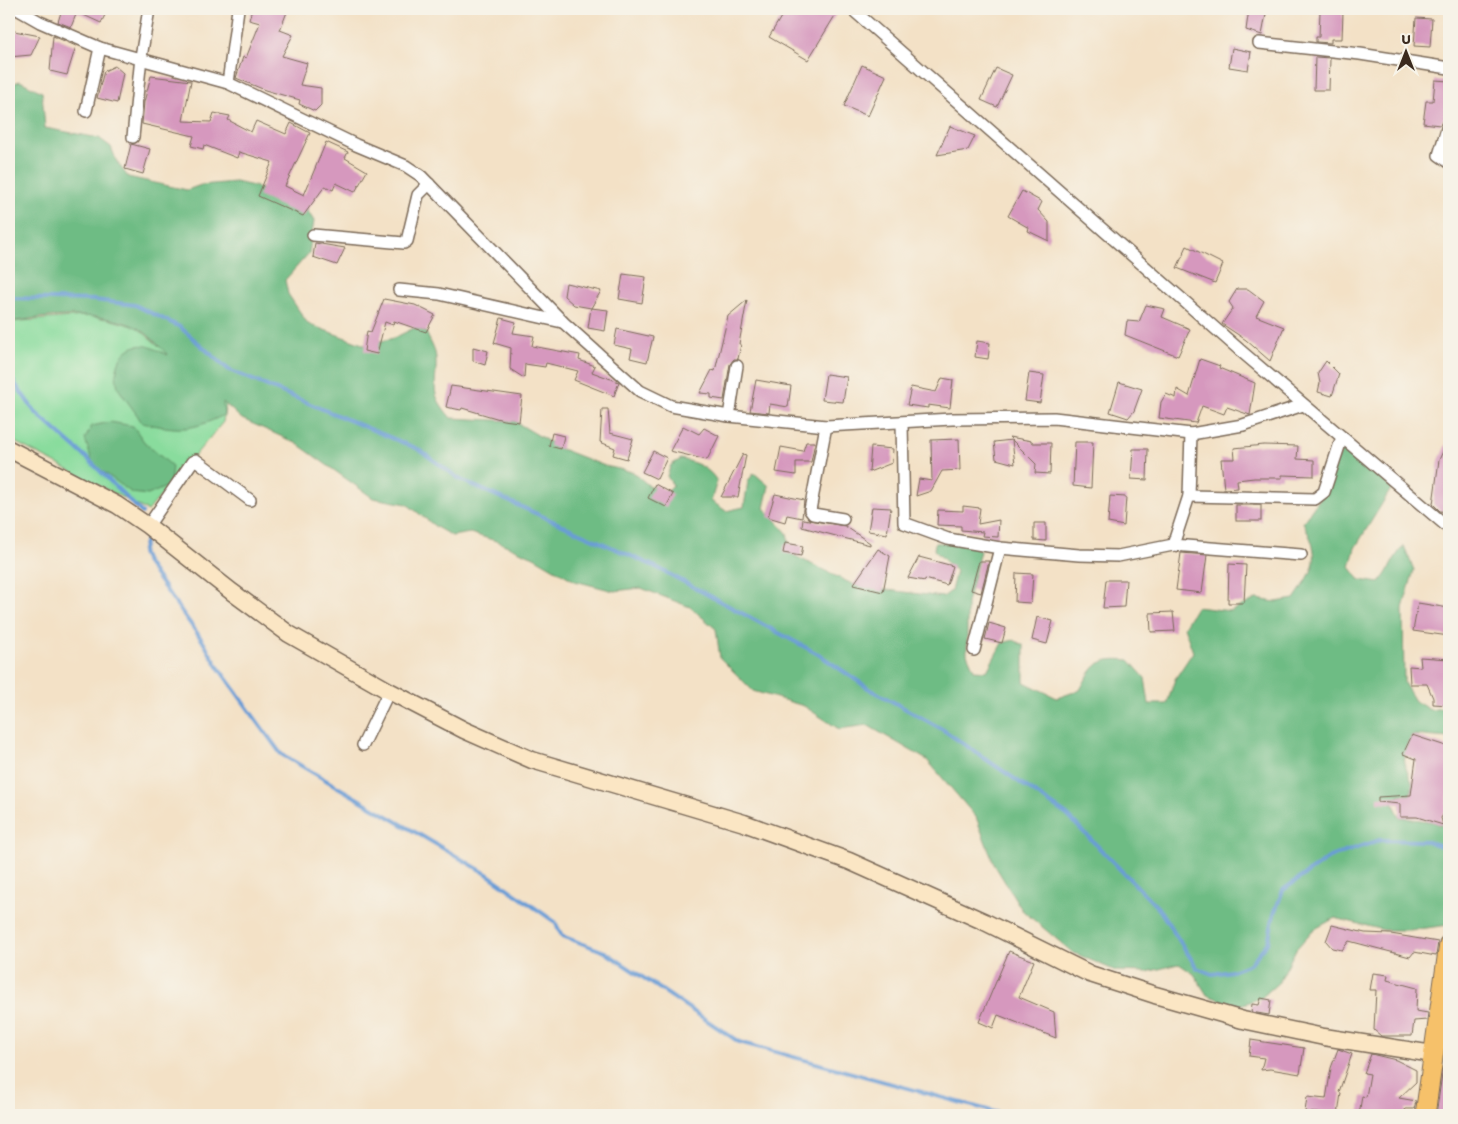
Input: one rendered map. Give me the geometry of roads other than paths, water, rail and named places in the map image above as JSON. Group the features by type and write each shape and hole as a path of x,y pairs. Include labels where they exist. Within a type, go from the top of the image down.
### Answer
{"main road":[{"path":"1424,1115 1433,1054 1443,1022 1449,944"}],"street":[{"path":"17,9 40,22 100,48 228,83 356,145 406,166 429,184 564,323 640,391 671,406 729,416 826,426 952,419 1054,418 1192,434 1243,425 1303,405"},
{"path":"132,137 140,58 148,9"},
{"path":"228,83 238,9"},
{"path":"852,9 1303,405 1449,528"},
{"path":"1259,43 1360,54 1449,68"},
{"path":"86,111 100,48"},
{"path":"1449,122 1440,155 1449,162"},
{"path":"313,235 404,243 407,240 418,195 429,184"},
{"path":"399,290 448,296 564,323"},
{"path":"729,416 737,366"},
{"path":"902,423 904,523 948,538 1000,548 1118,556 1173,545 1301,556"},
{"path":"826,426 810,510 813,514 843,519"},
{"path":"1173,545 1188,496 1192,434"},
{"path":"1188,496 1315,499 1324,492 1342,437"},
{"path":"9,449 116,505 148,526 289,634 389,691 464,730 532,760 744,823 849,862 985,922 1090,974 1242,1020 1324,1037 1433,1054"},
{"path":"148,526 192,462 196,460 250,500"},
{"path":"974,650 1000,548"},
{"path":"363,745 389,691"}],"waterway":[{"path":"9,298 94,300 135,305 180,327 229,370 418,449 461,480 656,567 818,654 868,688 942,729 1067,815 1159,909 1197,968 1212,974 1232,971 1250,964 1268,942 1274,914 1283,890 1330,857 1380,840 1427,841 1449,849"},
{"path":"9,375 35,412 87,458 142,513"},
{"path":"147,535 142,553 146,562 202,640 220,670 281,754 487,874 555,922 562,936 605,952 739,1042 1006,1115"}]}
